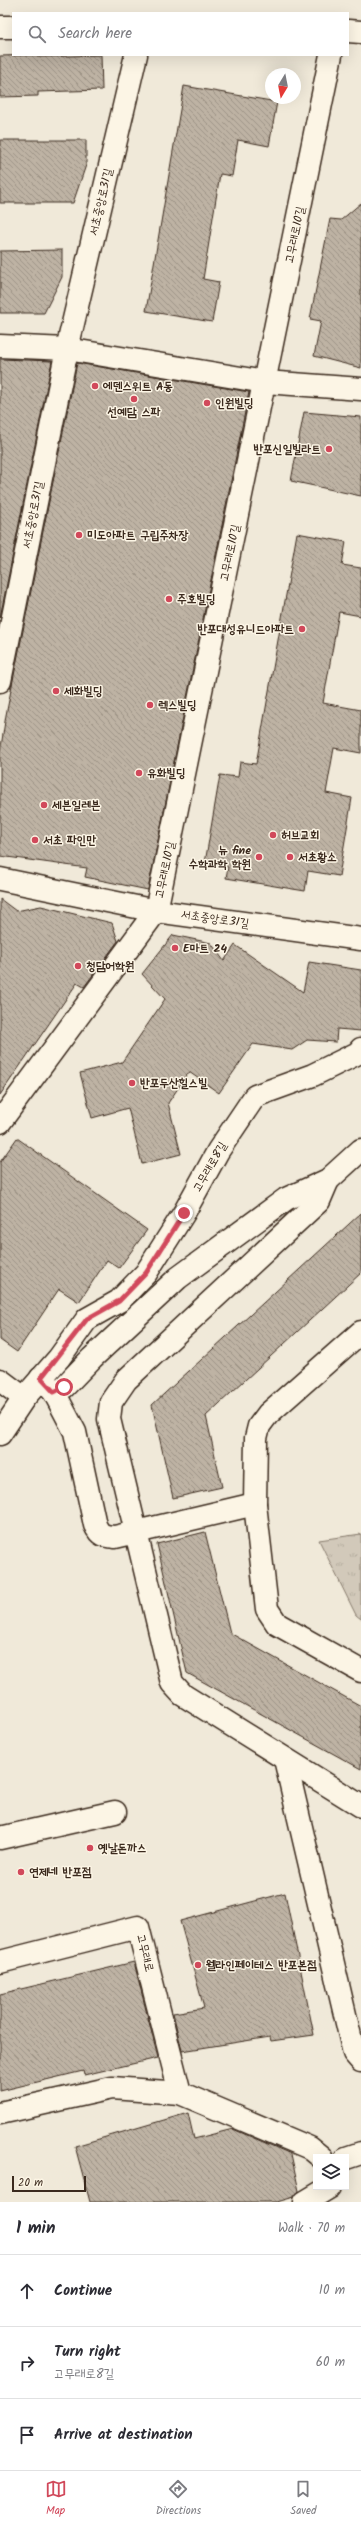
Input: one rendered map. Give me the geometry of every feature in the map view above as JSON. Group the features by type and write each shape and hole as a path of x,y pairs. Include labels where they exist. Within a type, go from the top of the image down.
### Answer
{"street":[{"path":"0,27 12,27"},
{"path":"349,31 361,32"},
{"name":"서초중앙로31길","path":"0,681 67,349 136,56"},
{"name":"고무래로10길","path":"0,1122 156,911 331,56"},
{"path":"0,346 67,349 265,382 361,389"},
{"name":"서초중앙로31길","path":"0,879 156,911 361,939"},
{"name":"고무래로8길","path":"0,1434 24,1398 48,1385 87,1319 119,1301 146,1273 184,1213 218,1151 255,1096 313,1075 358,1053 361,1049"},
{"path":"48,1385 64,1387 92,1358 178,1278 286,1200 328,1180 361,1150"},
{"path":"328,1180 319,1201 126,1380 111,1402 109,1419 172,1683 183,1696 361,1806"},
{"path":"361,1332 268,1414 260,1426 256,1438 255,1504 265,1596 271,1616 277,1624 361,1671"},
{"path":"0,1380 24,1398"},
{"path":"48,1385 74,1432 98,1532 104,1536 115,1536 135,1532 255,1504"},
{"path":"285,1759 354,2053 361,2061"},
{"path":"0,1838 115,1812"},
{"name":"고무래로","path":"0,1962 138,1927 180,2093"},
{"path":"0,2114 112,2088 180,2093 310,2148 317,2154"},
{"path":"349,2157 361,2153"},
{"path":"305,2202 325,2190"}],"green space":[{"path":"361,1534 361,1619 356,1615 319,1540"}],"building":[{"path":"0,56 101,56 102,90 38,92 38,96 0,97"},
{"path":"184,86 265,100 265,104 277,104 269,146 238,140 232,176 220,174 203,279 219,282 212,322 146,311"},
{"path":"0,140 86,140 86,165 73,203 0,203"},
{"path":"361,203 361,368 314,356 321,321 310,319 330,219 341,220"},
{"path":"62,250 62,277 44,313 0,313 0,251"},
{"path":"0,359 52,361 0,618"},
{"path":"77,363 249,392 148,890 85,877 87,868 0,856 0,753 6,715"},
{"name":"반포신일빌라트","path":"304,412 361,417 361,496 291,481"},
{"path":"297,533 346,542 342,565 361,568 361,616 339,612 323,703 361,710 361,753 334,748 326,793 352,798 339,876 308,871 305,891 226,878 228,867 205,863 220,775 238,777 240,762 256,764"},
{"path":"0,899 16,911 41,906 112,923 118,941 84,987 77,983 0,1095"},
{"path":"173,935 211,943 224,961 235,945 303,992 309,962 361,970 361,1031 337,1029 336,1042 307,1040 292,1050 253,1044 219,1093 189,1072 168,1103 181,1154 142,1164 128,1108 92,1118 80,1073 122,1062 165,999 142,974"},
{"path":"17,1138 147,1230 119,1268 107,1260 79,1302 59,1289 17,1352 0,1340 0,1162"},
{"path":"361,1213 361,1273 206,1416 222,1487 173,1498 152,1405"},
{"path":"205,1532 230,1633 361,1706 361,1769 187,1673 157,1544"},
{"path":"285,1893 314,2035 271,2041 270,2037 182,2051 173,2013 204,2008 180,1921"},
{"path":"134,1962 158,2058 84,2075 83,2071 0,2091 0,1994"},
{"path":"188,2113 194,2139 233,2129 291,2154 299,2191 294,2197 277,2202 90,2202 75,2146"}],"place":[{"name":"에덴스위트 A동","path":"95,386"},
{"name":"선예담 스파","path":"134,399"},
{"name":"인원빌딩","path":"207,403"},
{"name":"반포신일빌라트","path":"329,449"},
{"name":"미도아파트 구립주차장","path":"79,535"},
{"name":"주호빌딩","path":"169,599"},
{"name":"반포대성유니드아파트","path":"302,629"},
{"name":"세화빌딩","path":"56,691"},
{"name":"렉스빌딩","path":"150,705"},
{"name":"유화빌딩","path":"139,773"},
{"name":"세븐일레븐","path":"44,805"},
{"name":"허브교회","path":"273,835"},
{"name":"서초 파인만","path":"35,840"},
{"name":"뉴 fine 수학과학 학원","path":"259,857"},
{"name":"서초황소","path":"290,857"},
{"name":"E마트 24","path":"175,948"},
{"name":"청담어학원","path":"78,966"},
{"name":"반포두산힐스빌","path":"132,1083"},
{"name":"옛날돈까스","path":"90,1848"},
{"name":"연제네 반포점","path":"21,1872"},
{"name":"웰라인페이테스 반포본점","path":"198,1965"}],"route":[{"path":"64,1387 54,1392 41,1378 59,1358 87,1319 119,1301 146,1273 184,1213"}]}
